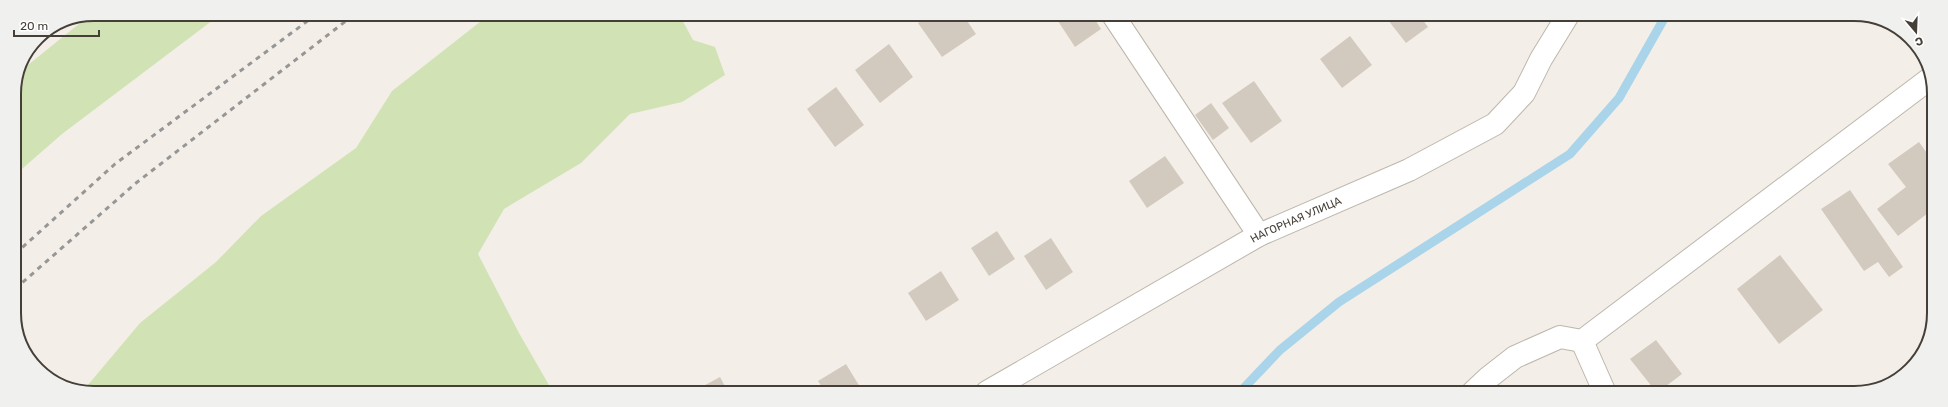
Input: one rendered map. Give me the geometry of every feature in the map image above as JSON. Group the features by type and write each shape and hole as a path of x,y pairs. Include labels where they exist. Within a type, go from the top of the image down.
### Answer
{"street":[{"path":"1117,21 1259,235"},
{"name":"НАГОРНАЯ УЛИЦА","path":"997,386 1259,235 1409,170 1496,124 1524,92 1541,59 1564,21"},
{"path":"1479,386 1515,357 1560,337 1582,341 1926,81"},
{"path":"1582,341 1601,386"}],"green space":[{"path":"212,21 62,134 21,170 21,89 23,75 28,65 82,22"},
{"path":"481,21 683,21 693,40 715,47 725,75 682,102 630,114 581,163 504,209 478,254 519,333 550,386 87,386 140,323 216,262 261,216 356,148 392,91"}],"building":[{"path":"921,21 967,21 976,34 942,57 918,23"},
{"path":"1058,21 1096,21 1101,29 1075,47"},
{"path":"1389,21 1424,21 1428,27 1406,43"},
{"path":"1350,36 1372,65 1342,88 1320,59"},
{"path":"889,44 913,77 880,103 855,70"},
{"path":"1254,81 1282,121 1251,143 1222,103"},
{"path":"836,87 864,125 835,147 807,109"},
{"path":"1211,103 1229,128 1213,140 1195,115"},
{"path":"1919,142 1927,153 1927,214 1898,236 1877,209 1906,187 1888,164"},
{"path":"1165,156 1184,183 1147,208 1129,181"},
{"path":"1850,190 1903,267 1889,277 1878,262 1864,271 1821,209"},
{"path":"997,231 1015,259 989,276 971,248"},
{"path":"1051,238 1073,272 1046,290 1024,256"},
{"path":"1780,255 1823,310 1779,344 1737,289"},
{"path":"941,271 959,300 926,321 908,293"},
{"path":"1656,340 1682,374 1666,386 1651,386 1630,359"},
{"path":"846,364 859,386 821,386 818,381"},
{"path":"720,377 725,386 703,386"}],"waterway":[{"path":"1246,386 1280,350 1339,302 1570,154 1619,98 1663,21"}],"railway":[{"path":"21,249 115,164 308,21"},
{"path":"21,284 136,183 346,21"}]}
